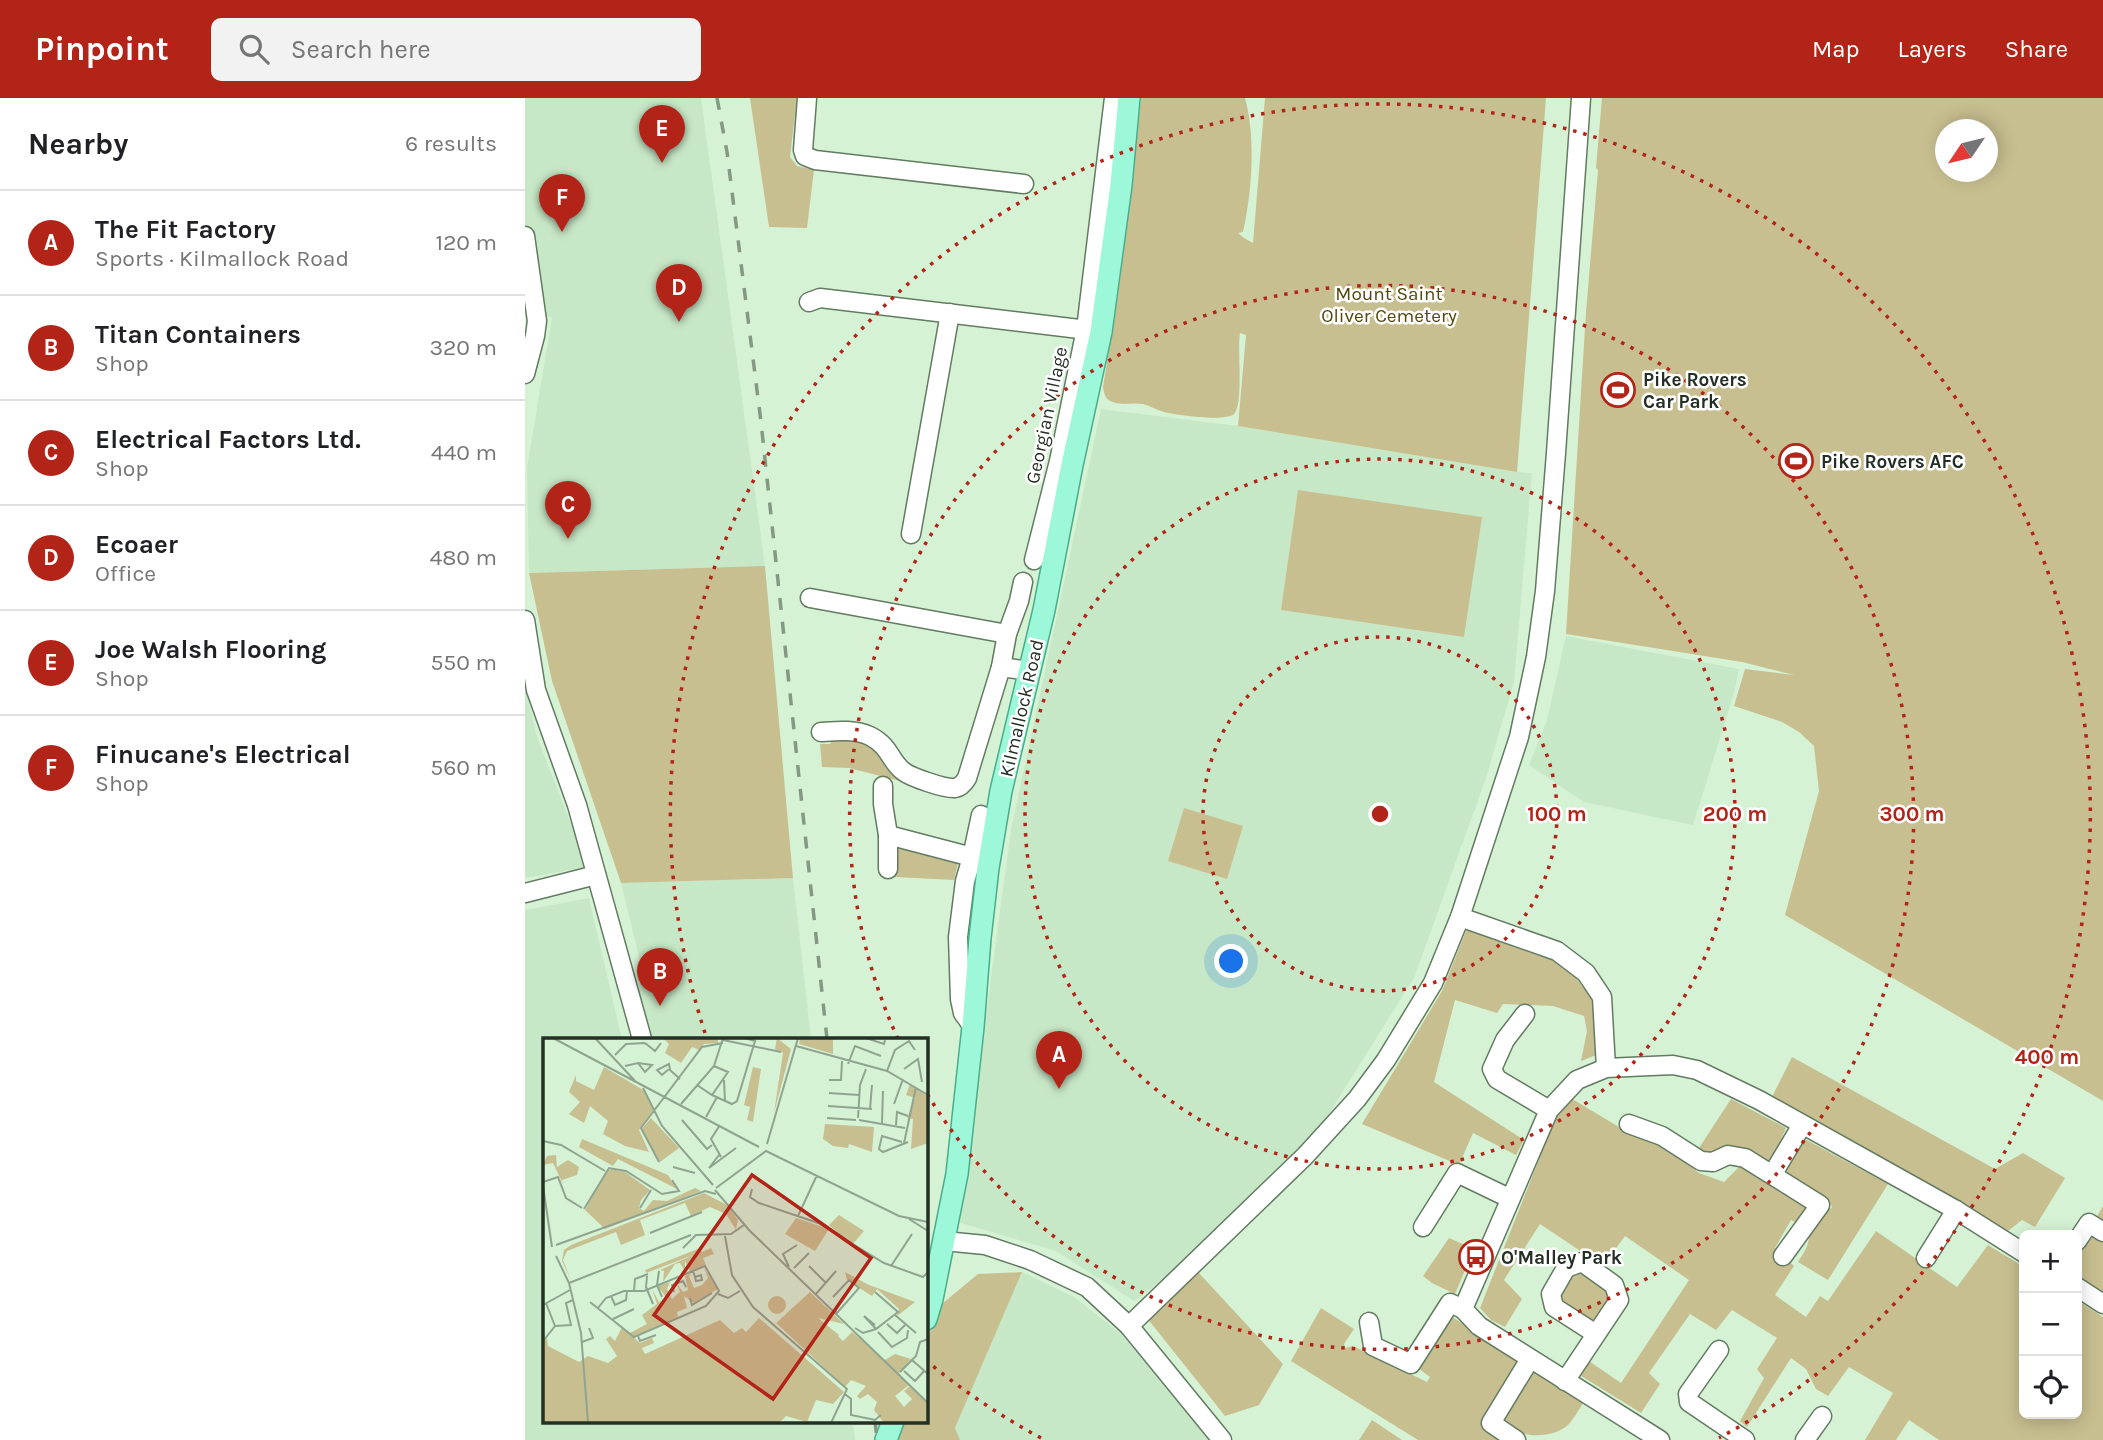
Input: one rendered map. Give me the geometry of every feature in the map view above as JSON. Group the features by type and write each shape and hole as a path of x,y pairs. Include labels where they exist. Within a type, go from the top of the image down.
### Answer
{"main road":[{"name":"Kilmallock Road","path":"927,1316 957,1174 988,868 1001,792 1044,610 1065,463 1093,330 1109,210 1129,98"},
{"path":"886,1440 893,1422"}],"street":[{"path":"807,98 803,150 805,156 815,160 1024,184"},
{"path":"1109,210 1114,98"},
{"path":"1129,1326 1305,1156 1357,1099 1386,1060 1433,983 1460,917 1519,737 1536,657 1545,591 1581,98"},
{"path":"525,236 537,321 525,374"},
{"name":"Georgian Village","path":"809,302 820,298 1093,330"},
{"path":"911,534 950,313"},
{"name":"Georgian Village","path":"1034,560 1065,463"},
{"path":"821,732 842,730 866,734 889,751 905,773 944,786 960,786 967,778 1001,667 1007,634 1023,582"},
{"path":"810,598 1007,634"},
{"path":"525,620 536,690 577,805 642,1038"},
{"path":"1001,667 1029,671"},
{"path":"883,786 888,869"},
{"path":"973,1027 963,1013 960,999 958,937 965,881 981,814"},
{"path":"888,835 972,857"},
{"path":"525,892 597,875"},
{"path":"1460,917 1557,951 1586,973 1602,997 1606,1068"},
{"path":"958,937 980,938"},
{"path":"1525,1014 1505,1040 1493,1069 1497,1079 1549,1110"},
{"path":"1463,1310 1549,1110 1577,1080 1606,1068 1673,1065 1697,1070 1759,1100 1956,1210 2019,1249"},
{"path":"1629,1124 1662,1136 1701,1161 1713,1162 1727,1154 1745,1158 1820,1205 1783,1256"},
{"path":"1772,1175 1802,1125"},
{"path":"1423,1227 1457,1173 1509,1198"},
{"path":"1926,1258 1956,1210"},
{"path":"2082,1234 2089,1223 2103,1232"},
{"path":"944,1241 985,1245 1030,1260 1087,1287 1129,1326 1222,1440"},
{"path":"2082,1290 2103,1304"},
{"path":"1369,1322 1373,1346 1411,1364 1450,1303 1463,1310 1479,1326 1660,1440"},
{"path":"1565,1381 1596,1334"},
{"path":"1719,1350 1688,1394 1689,1402 1739,1438"},
{"path":"1516,1440 1491,1423 1531,1359"},
{"path":"1805,1440 1822,1416"}],"shaded area":[{"path":"525,98 701,98 765,566 529,573 527,468 552,317 525,314"},
{"path":"1101,409 1238,426 1532,473 1514,682 1486,778 1414,978 1315,1136 1188,1260 1134,1301 1056,1251 958,1222 1011,830"},
{"path":"1566,636 1739,669 1693,825 1584,802 1529,765 1547,720"},
{"path":"525,687 537,737 588,867 525,878"},
{"path":"793,878 811,1038 637,1038 640,961 621,883"},
{"path":"589,898 622,1038 543,1038 543,1422 853,1422 855,1440 525,1440 525,910"},
{"path":"1022,1272 1074,1297 1120,1333 1209,1440 960,1440 955,1428"}],"green space":[{"path":"750,98 797,98 790,157 797,166 814,170 807,228 769,227"},
{"name":"Mount Saint Oliver Cemetery","path":"1141,98 1245,98 1252,147 1246,216 1243,232 1238,233 1253,243 1265,98 1546,98 1517,472 1238,426 1246,335 1240,333 1239,399 1234,414 1211,418 1189,416 1164,412 1143,404 1108,400 1103,387 1118,295"},
{"path":"1602,98 2103,98 2103,1101 1785,915 1819,791 1814,746 1799,732 1782,722 1734,706 1745,669 1794,675 1742,662 1566,634 1586,312 1598,170 1596,168"},
{"path":"1298,490 1482,517 1464,637 1281,610"},
{"path":"765,566 793,878 621,883 552,681 529,573"},
{"path":"834,736 868,742 890,764 900,781 849,768 822,767 820,744 830,744"},
{"path":"1184,808 1243,826 1227,879 1168,861"},
{"path":"894,845 940,853 940,858 958,863 954,880 895,877"},
{"path":"1475,928 1527,944 1569,969 1596,1004 1599,1054 1581,1061 1587,1031 1584,1016 1553,1006 1503,1004 1497,1013 1455,1000 1434,1082 1524,1140 1516,1155 1473,1133 1459,1165 1362,1124 1442,991 1466,931"},
{"path":"1792,1057 1995,1169 2023,1153 2065,1178 2035,1227 2022,1220 2008,1231 1769,1103"},
{"path":"1569,1097 1619,1127 1662,1145 1699,1173 1724,1182 1740,1166 1791,1190 1807,1202 1807,1211 1797,1223 1791,1220 1775,1248 1794,1266 1775,1295 1806,1317 1820,1296 1828,1301 1876,1231 1957,1287 1988,1245 2019,1264 2019,1419 2082,1419 2082,1303 2103,1317 2103,1440 1939,1440 1909,1420 1896,1440 1865,1440 1893,1393 1849,1367 1828,1396 1816,1389 1806,1369 1791,1358 1747,1427 1740,1421 1764,1378 1757,1369 1777,1338 1732,1310 1716,1330 1690,1314 1649,1373 1660,1384 1641,1413 1578,1374 1586,1359 1621,1383 1689,1280 1625,1236 1603,1266 1540,1224 1504,1280 1522,1299 1505,1327 1491,1320 1480,1308 1561,1104"},
{"path":"1731,1099 1786,1128 1771,1163 1711,1158 1699,1148"},
{"path":"1801,1137 1888,1184 1828,1280 1798,1262 1817,1218 1832,1208 1831,1204 1787,1176 1782,1167"},
{"path":"2103,1206 2103,1295 2082,1282 2082,1242"},
{"path":"1449,1238 1474,1249 1455,1294 1423,1276"},
{"path":"1579,1268 1611,1290 1605,1309 1589,1322 1560,1301 1558,1292 1570,1270"},
{"path":"1022,1272 955,1428 960,1440 895,1440 901,1422 927,1422 927,1341 937,1308 978,1274"},
{"path":"1198,1272 1283,1364 1259,1405 1225,1416 1147,1318"},
{"path":"1321,1308 1354,1329 1344,1344 1345,1348 1353,1346 1427,1382 1430,1377 1418,1368 1448,1316 1520,1362 1486,1425 1505,1440 1418,1440 1291,1361"},
{"path":"1532,1366 1584,1402 1568,1425 1561,1430 1543,1435 1525,1434 1509,1426 1503,1419"},
{"path":"1372,1420 1402,1440 1359,1440"}],"railway":[{"path":"717,98 727,152 761,422 827,1038"},
{"path":"875,1422 877,1440"}],"place":[{"name":"Joe Walsh Flooring","path":"662,163"},
{"name":"Finucane's Electrical","path":"562,232"},
{"name":"Ecoaer","path":"679,322"},
{"name":"Pike Rovers Car Park","path":"1618,390"},
{"name":"Pike Rovers AFC","path":"1796,461"},
{"name":"Electrical Factors Ltd.","path":"568,539"},
{"name":"Titan Containers","path":"660,1006"},
{"name":"The Fit Factory","path":"1059,1089"},
{"name":"O'Malley Park","path":"1476,1257"}]}
